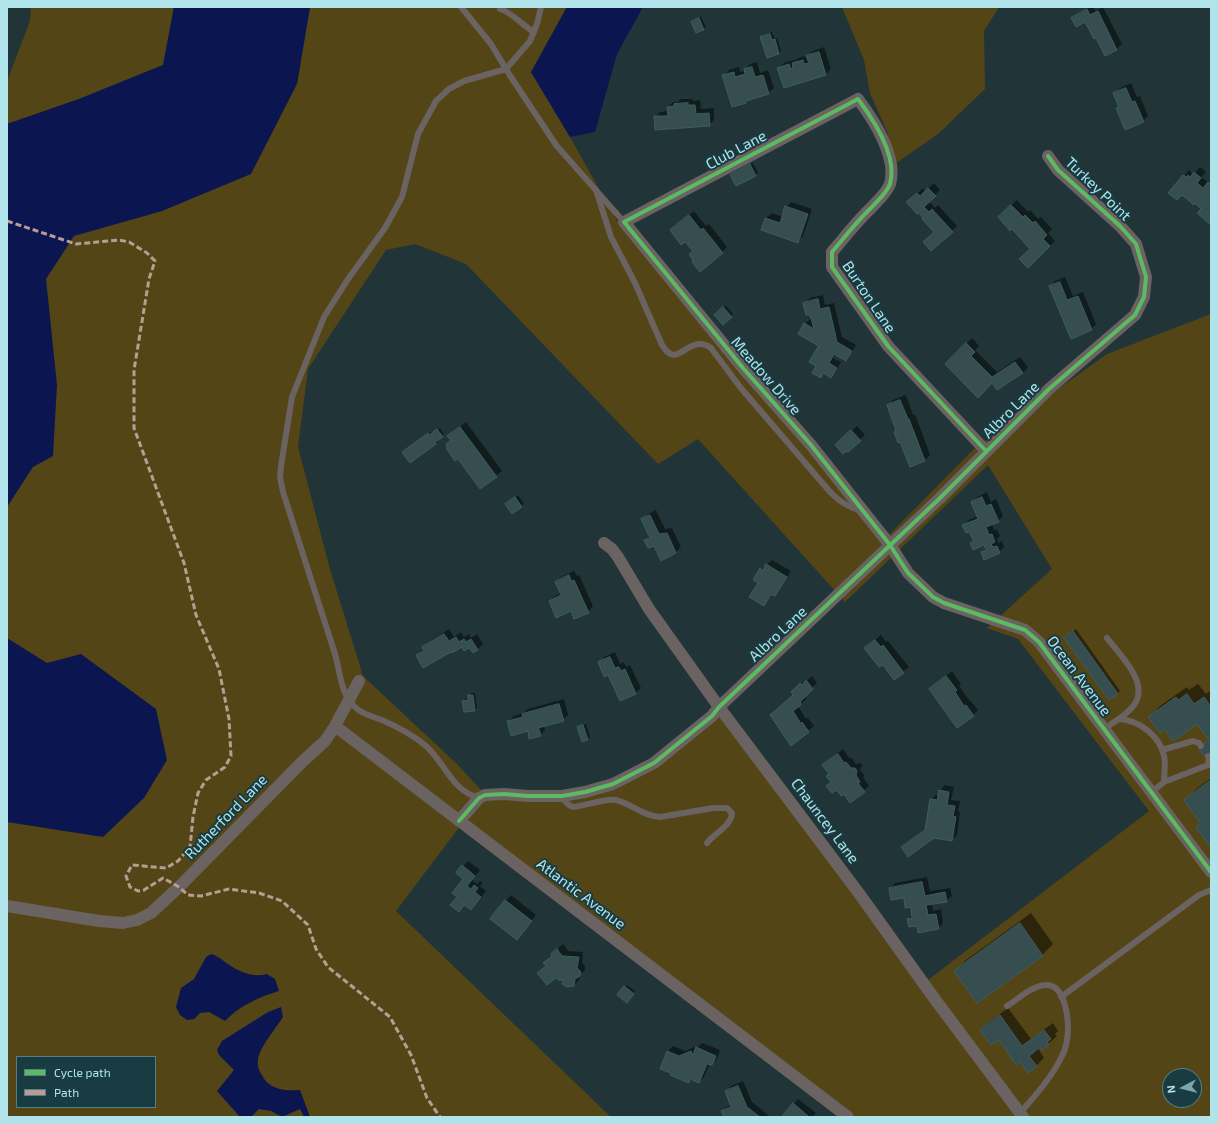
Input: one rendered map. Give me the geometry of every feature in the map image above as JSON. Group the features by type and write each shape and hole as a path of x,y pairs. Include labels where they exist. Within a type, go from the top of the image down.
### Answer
{"street":[{"name":"Club Lane","path":"624,222 858,99"},
{"name":"Burton Lane","path":"858,99 882,138 892,165 890,184 882,198 871,207 832,252 832,267 888,346 986,451"},
{"name":"Turkey Point","path":"1048,156 1058,170 1120,226 1136,244 1146,277 1144,298 1135,315 1069,372"},
{"name":"Meadow Drive","path":"624,222 733,356 811,445 890,544"},
{"name":"Albro Lane","path":"479,798 488,794 562,796 585,792 613,784 654,763 712,716 719,707 939,499 1049,389 1069,372"},
{"name":"Chauncey Lane","path":"604,543 612,549 618,557 649,609 719,707 858,892 934,998 1022,1115"},
{"name":"Ocean Avenue","path":"890,544 908,573 933,597 968,612 1024,630 1039,642 1211,872"},
{"path":"335,726 359,681"},
{"name":"Atlantic Avenue","path":"335,726 848,1117"},
{"name":"Rutherford Lane","path":"7,906 99,921 122,923 137,920 151,913 180,887 302,762 325,741 335,726"},
{"path":"458,821 479,798"}],"lane":[{"path":"461,7 491,44 556,145 624,222"},
{"path":"479,798 469,795 452,781 436,757 407,732 382,720 363,714 353,705 345,694 336,659 283,492 280,477 292,396 324,317 348,279 385,228 402,197 418,134 436,101 449,89 464,81 506,69 530,41 537,24 541,7"},
{"path":"500,9 509,12 534,32"},
{"path":"596,190 611,237 635,283 662,345 668,353 672,355 678,354 701,343 711,348 740,387 831,493 842,503 853,509 863,511"},
{"path":"1104,729 1133,707 1139,697 1137,678 1107,638"},
{"path":"1118,719 1127,719 1138,723 1150,732 1160,746 1164,756 1164,782"},
{"path":"1162,750 1193,741 1201,746"},
{"path":"1152,792 1164,782 1208,765 1208,756"},
{"path":"562,796 569,806 573,807 615,800 652,817 713,808 727,808 732,813 729,820 722,830 713,836 707,843"},
{"path":"1062,997 1198,895 1211,890"},
{"path":"1008,1006 1034,988 1045,985 1052,986 1057,989 1065,1003 1068,1030 1063,1055 1040,1091 1022,1115"}],"shaded area":[{"path":"31,7 174,7 163,65 79,99 7,124 7,86 9,76 30,21"},
{"path":"174,7 310,7 297,84 251,174 162,211 74,236 46,279 57,385 53,456 33,467 7,507 7,124 79,99 163,65"},
{"path":"310,7 567,7 531,72 570,137 616,219 883,541 973,450 1107,354 1211,314 1211,1117 856,1117 464,821 396,911 611,1117 7,1117 7,213 297,84","holes":["415,244 466,264 658,464 698,439 845,602 988,465 1052,569 987,628 1018,639 1149,811 924,983 719,712 614,790 481,790 457,764 363,676 330,569 298,447 308,369 386,250"]},
{"path":"567,7 643,7 617,54 595,132 570,137 531,72"},
{"path":"842,7 999,7 984,31 985,89 938,134 892,166 888,134 870,93 864,60"},
{"path":"7,638 47,663 81,654 156,709 167,760 144,798 103,837 7,822"},
{"path":"211,954 242,972 252,975 267,974 275,979 279,991 250,1003 225,1021 209,1012 200,1013 194,1019 187,1020 180,1015 176,1007 181,988 194,979 206,957"},
{"path":"281,1007 283,1017 261,1050 258,1060 258,1068 265,1080 273,1087 283,1090 300,1090 310,1117 304,1117 300,1109 282,1117 271,1111 259,1109 251,1117 240,1117 217,1091 234,1070 219,1055 217,1050 222,1041 268,1012"}],"building":[{"path":"1087,9 1090,15 1098,11 1117,50 1105,56 1096,38 1094,39 1085,22 1076,27 1071,18"},
{"path":"699,18 704,30 696,33 691,22"},
{"path":"770,34 772,40 775,39 779,54 767,58 760,37"},
{"path":"819,52 826,75 784,88 777,68 789,64 791,69 793,68 792,63 803,60 804,64 809,63 806,56"},
{"path":"752,67 755,77 763,75 769,94 732,107 722,75 734,72 735,77 745,74 744,69"},
{"path":"1126,88 1132,102 1135,101 1144,122 1125,130 1116,108 1119,107 1113,93"},
{"path":"688,103 688,105 695,105 696,114 709,113 710,126 655,130 654,116 668,116 667,107 674,106 674,104"},
{"path":"750,164 756,176 736,186 730,175"},
{"path":"1194,172 1201,178 1197,183 1203,188 1208,182 1211,185 1211,225 1197,213 1201,209 1195,203 1194,205 1182,195 1177,200 1168,193 1183,175 1187,177 1188,175 1190,177"},
{"path":"928,188 936,196 924,207 929,212 932,209 953,232 931,251 923,242 934,232 922,219 923,218 919,213 917,214 906,202 917,193 920,196"},
{"path":"1011,205 1023,217 1025,215 1033,223 1035,221 1047,235 1043,239 1050,246 1028,268 1019,259 1030,249 1012,229 1010,231 998,217"},
{"path":"785,206 808,214 798,243 761,230 765,218 780,223"},
{"path":"689,215 701,230 703,228 723,253 700,272 692,262 693,260 689,254 693,251 685,242 681,245 670,230"},
{"path":"1060,282 1067,300 1078,296 1092,330 1071,339 1049,286"},
{"path":"818,299 820,309 829,307 837,342 852,351 846,361 834,354 829,363 837,368 831,378 823,373 821,378 812,373 816,366 809,362 818,347 798,334 804,323 814,329 810,315 806,315 803,303"},
{"path":"723,307 732,317 723,325 714,315"},
{"path":"966,343 975,352 971,356 992,377 1015,362 1023,373 997,390 992,383 978,398 945,364"},
{"path":"900,400 925,461 910,467 900,442 898,443 894,432 896,431 887,405"},
{"path":"460,427 497,477 480,489 458,459 455,461 446,448 446,444 451,440 447,436"},
{"path":"437,429 443,437 410,463 402,452 428,433 429,435"},
{"path":"851,430 861,441 848,452 847,451 843,454 835,445"},
{"path":"515,497 522,507 512,514 505,504"},
{"path":"982,497 986,506 991,504 999,522 986,527 989,535 992,534 995,542 991,544 993,547 997,546 1000,553 984,560 981,552 986,550 984,545 973,550 970,543 974,541 969,532 966,533 962,525 978,519 971,502"},
{"path":"650,515 659,534 667,533 676,553 661,561 654,546 648,548 644,540 650,538 641,519"},
{"path":"766,564 787,577 775,596 771,594 764,606 749,597 758,583 753,580 760,568 763,570"},
{"path":"569,575 571,581 574,580 589,613 574,619 571,611 556,618 549,601 561,595 555,582"},
{"path":"1073,631 1118,694 1109,700 1064,638"},
{"path":"444,634 449,641 456,637 459,642 464,639 466,642 471,639 478,650 473,653 469,648 464,651 462,647 423,668 416,655 424,651 422,647"},
{"path":"875,640 881,647 883,645 904,673 894,680 883,665 879,667 864,648"},
{"path":"610,657 615,668 619,667 621,671 625,669 636,694 620,701 608,675 604,677 598,662"},
{"path":"946,676 957,690 955,692 964,706 966,705 974,716 957,728 929,689"},
{"path":"806,680 813,689 800,702 801,705 793,711 801,724 802,722 809,732 791,746 770,715 793,695 791,692 800,683 802,685"},
{"path":"1187,694 1194,704 1204,697 1211,707 1211,753 1205,757 1198,748 1209,740 1197,724 1173,741 1164,729 1160,733 1148,717 1176,697 1178,700"},
{"path":"468,695 473,695 475,711 464,712 462,701 468,700"},
{"path":"559,704 564,721 538,728 541,736 529,739 528,731 511,736 507,721 523,717 522,714"},
{"path":"583,725 588,740 582,742 577,727"},
{"path":"838,754 844,763 846,762 851,768 855,768 857,771 856,775 860,782 858,783 865,792 850,803 844,794 841,796 837,790 832,793 826,786 831,782 826,776 829,774 822,765"},
{"path":"1211,780 1211,848 1196,827 1201,824 1184,800"},
{"path":"939,790 949,792 947,805 955,806 953,816 956,817 952,841 934,838 908,857 901,847 925,830 930,799 937,800"},
{"path":"462,865 475,876 467,886 471,889 474,885 478,888 475,892 481,897 471,910 464,905 459,912 450,905 457,897 452,893 463,879 456,873"},
{"path":"922,882 925,896 945,892 947,902 926,905 928,915 936,914 939,929 918,933 917,926 909,927 907,919 912,918 911,907 905,908 904,898 891,900 889,888"},
{"path":"505,900 532,921 517,940 490,919"},
{"path":"1020,923 1043,956 977,1003 954,971"},
{"path":"557,949 562,956 579,957 577,968 581,972 580,976 575,979 574,986 566,987 562,984 563,980 558,980 557,977 547,985 537,973 546,966 543,963 552,956 551,954"},
{"path":"624,986 634,994 627,1003 617,995"},
{"path":"1000,1015 1022,1046 1044,1030 1051,1039 1047,1042 1049,1044 1042,1050 1040,1047 1029,1056 1037,1066 1028,1073 1020,1062 1016,1065 999,1040 991,1045 980,1030"},
{"path":"696,1047 716,1056 712,1065 707,1064 699,1083 690,1079 689,1083 660,1069 667,1051 679,1056 691,1051 693,1055"},
{"path":"738,1086 747,1107 760,1117 724,1117 721,1111 731,1107 725,1091"},
{"path":"793,1103 809,1117 782,1117"}],"marked path":[{"path":"7,221 76,244 119,240 129,242 147,253 155,261 149,279 134,370 134,428 184,563 196,615 219,669 229,719 231,756 225,767 206,780 198,793 193,817 190,847 178,861 166,868 132,865 126,876 130,887 138,891 144,890 163,878 179,887 188,895 201,896 229,889 259,893 282,901 308,925 316,949 328,967 390,1017 411,1055 427,1098 440,1117"}],"cycle path":[{"path":"986,451 888,346 832,267 832,252 884,194 890,184 892,173 883,139 858,99 624,222 743,368 811,445 890,545 908,573 933,597 944,603 1025,630 1039,642 1211,872"},
{"path":"459,821 479,798 485,795 504,794 562,796 585,792 613,784 654,763 712,716 719,707 939,499 1049,389 1135,315 1144,297 1146,277 1136,244 1120,226 1058,170 1048,156"}]}
